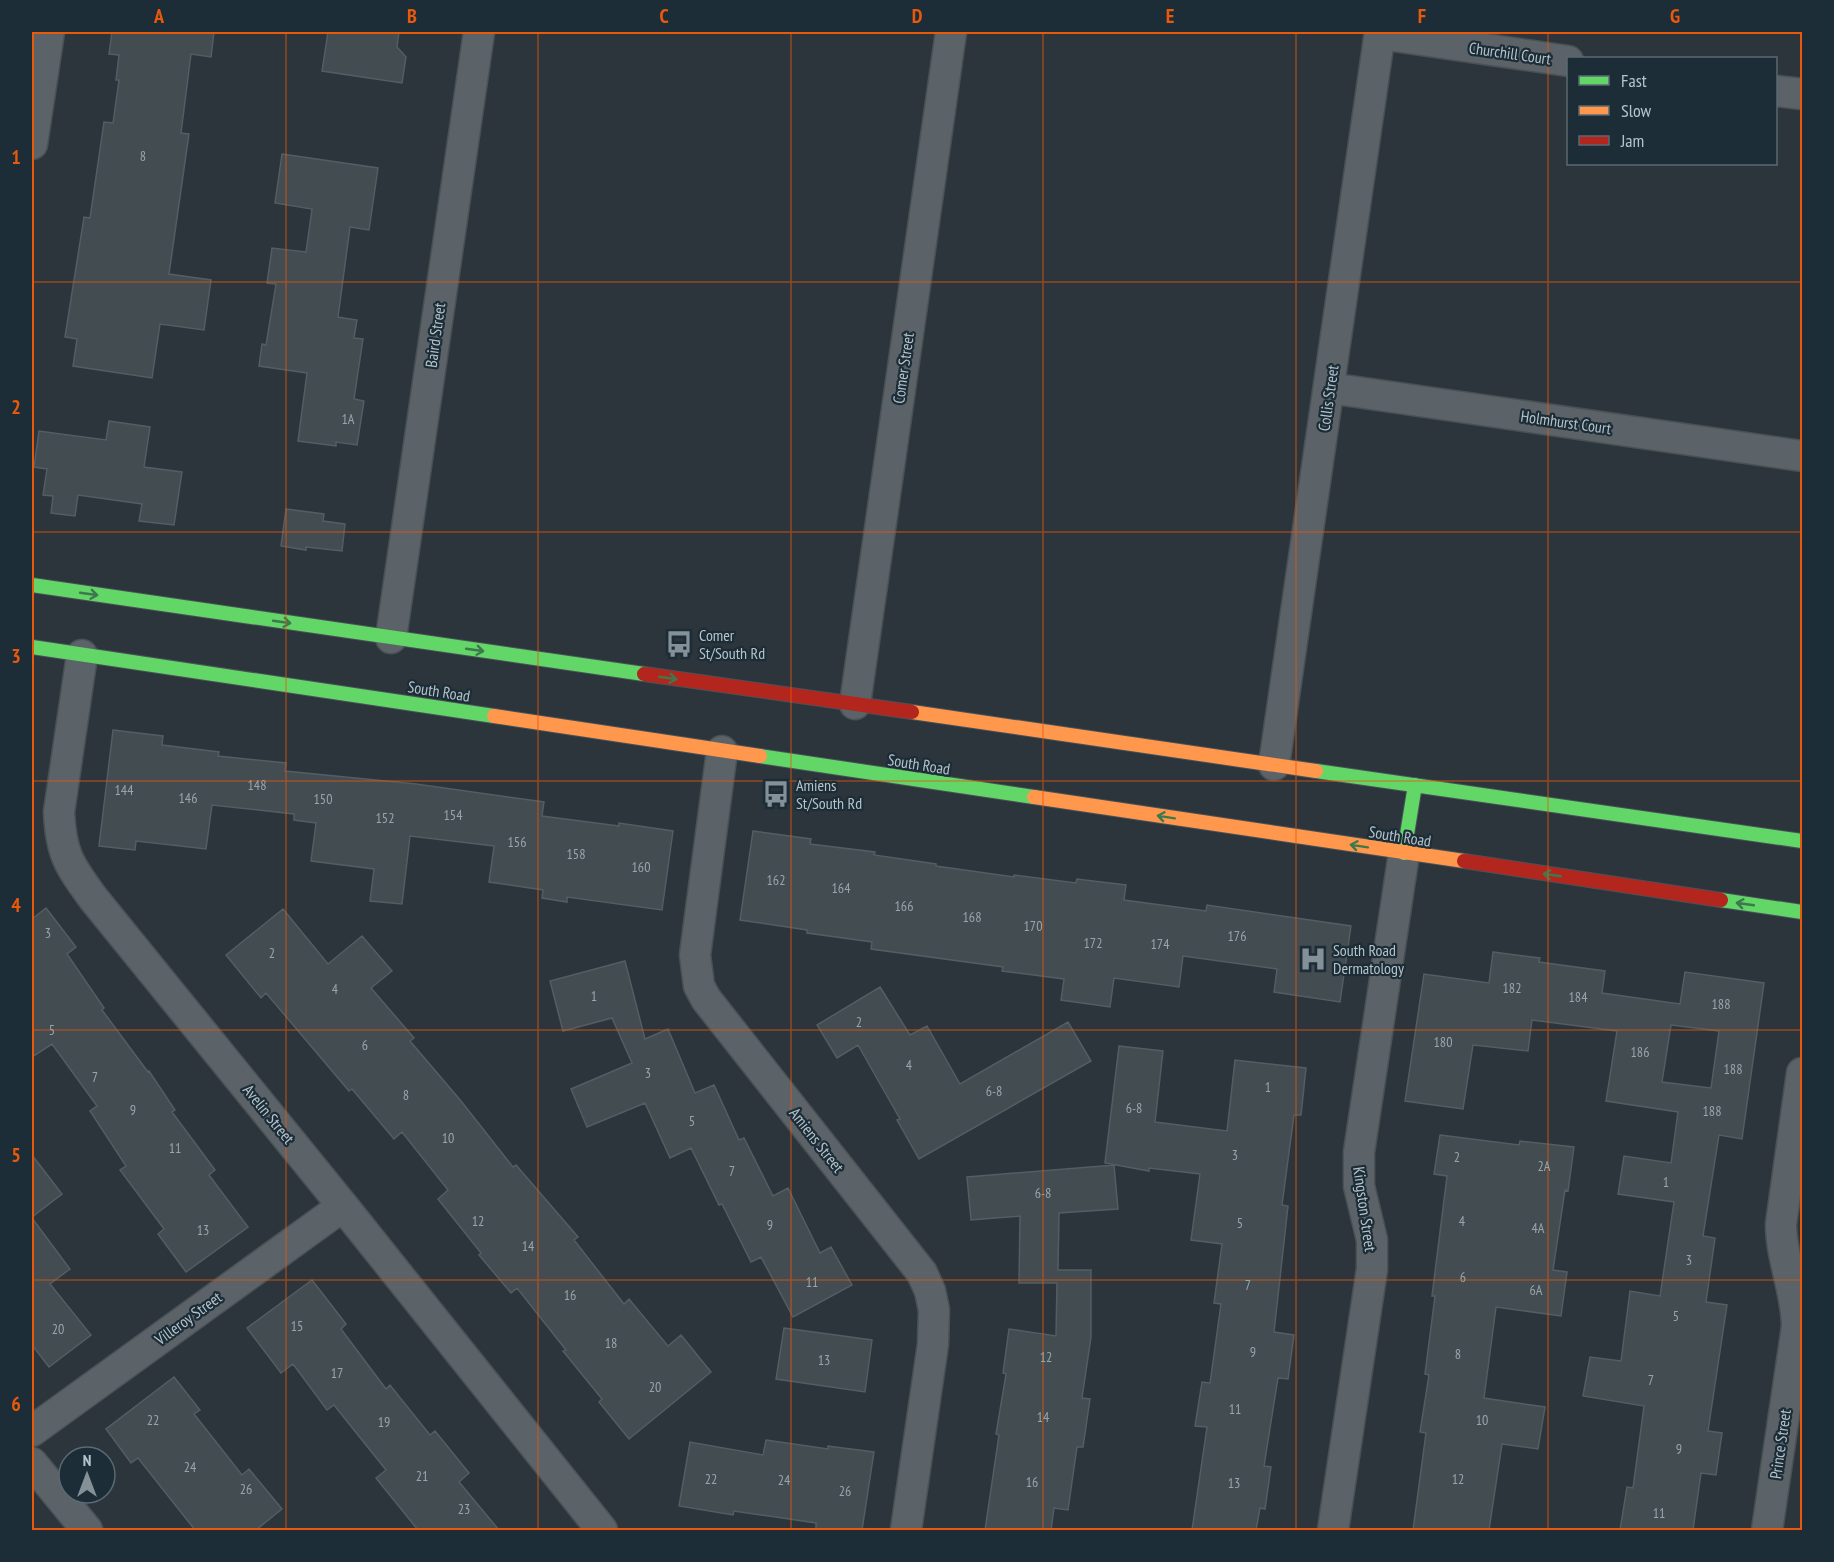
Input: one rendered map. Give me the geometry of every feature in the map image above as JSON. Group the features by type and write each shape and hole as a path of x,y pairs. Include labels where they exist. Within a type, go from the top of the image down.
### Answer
{"main road":[{"path":"32,585 392,639 1803,841"},
{"name":"South Road","path":"32,647 1803,912"},
{"path":"1404,853 1415,785"}],"street":[{"path":"32,144 49,32"},
{"name":"Baird Street","path":"392,639 479,32"},
{"name":"Comer Street","path":"855,704 951,32"},
{"name":"Churchill Court","path":"1380,33 1567,61"},
{"name":"Collis Street","path":"1274,765 1380,33"},
{"path":"1777,91 1803,94"},
{"name":"Holmhurst Court","path":"1329,388 1803,456"},
{"name":"Avelin Street","path":"82,655 59,812 64,853 74,871 93,898 602,1530"},
{"name":"Amiens Street","path":"722,751 695,954 699,986 706,999 922,1273 930,1291 934,1310 933,1344 906,1530"},
{"name":"Kingston Street","path":"1333,1530 1372,1269 1372,1240 1359,1186 1359,1152 1404,853"},
{"name":"Prince Street","path":"1767,1530 1797,1327 1796,1308 1781,1237 1781,1224 1803,1073"},
{"name":"Villeroy Street","path":"32,1431 343,1206"},
{"path":"32,1463 87,1530"}],"building":[{"path":"112,32 214,32 211,57 191,54 181,133 189,134 169,274 211,280 204,330 160,324 152,378 73,366 77,339 65,337 84,217 90,218 104,122 113,123 119,80 116,80 119,55 109,54"},
{"path":"328,32 399,32 397,47 406,57 402,83 322,71"},
{"path":"282,154 378,168 369,230 350,227 338,317 357,320 354,338 363,339 354,399 364,401 357,445 336,442 336,446 298,441 307,373 259,366 262,344 266,345 276,284 267,283 272,248 306,252 312,209 275,203"},
{"path":"109,421 150,427 144,467 182,472 174,525 139,521 142,504 78,495 75,516 51,513 53,496 43,495 47,469 34,467 39,431 106,440"},
{"path":"286,509 324,514 323,521 345,524 342,551 306,547 306,550 281,546"},
{"path":"113,730 163,736 162,745 219,752 218,756 286,763 285,771 416,784 544,802 542,816 619,826 619,823 673,831 662,910 567,897 567,902 542,898 543,890 489,882 494,846 410,836 402,904 370,901 374,869 311,861 316,823 294,820 294,814 212,805 206,849 136,841 135,850 99,846"},
{"path":"753,831 811,839 810,844 875,852 874,855 936,864 936,866 1014,877 1014,875 1076,883 1077,879 1126,885 1124,900 1206,911 1207,905 1351,926 1340,1002 1274,992 1277,969 1183,956 1179,987 1114,978 1110,1007 1061,1000 1064,979 1002,971 1003,967 871,949 872,942 807,933 807,930 740,920"},
{"path":"46,908 76,947 67,954 104,1008 102,1010 149,1071 175,1110 172,1112 215,1170 209,1175 248,1227 186,1272 158,1234 164,1229 120,1170 126,1166 90,1111 97,1106 52,1044 32,1057 32,919"},
{"path":"283,909 328,964 362,936 392,971 371,988 414,1038 410,1041 513,1167 516,1165 578,1237 574,1240 624,1304 629,1299 668,1346 681,1335 711,1372 629,1439 599,1402 602,1399 563,1351 566,1350 517,1288 511,1293 479,1255 481,1253 438,1199 448,1190 402,1132 394,1139 352,1089 349,1091 266,993 261,998 226,955"},
{"path":"1493,952 1540,958 1539,962 1605,971 1602,993 1680,1004 1685,972 1764,983 1742,1139 1719,1135 1703,1236 1715,1238 1706,1302 1727,1305 1708,1431 1722,1433 1716,1475 1701,1473 1693,1530 1620,1530 1627,1487 1633,1488 1644,1406 1583,1396 1590,1357 1621,1361 1630,1291 1660,1296 1674,1202 1618,1194 1624,1156 1671,1163 1678,1112 1606,1101 1617,1031 1532,1020 1528,1051 1473,1045 1463,1109 1405,1101 1424,974 1489,983","holes":["1671,1025 1719,1031 1711,1088 1662,1082"]},
{"path":"625,961 645,1039 668,1029 695,1093 714,1085 739,1140 744,1138 773,1196 788,1188 820,1253 831,1247 852,1285 793,1317 761,1257 751,1262 691,1148 670,1158 645,1103 587,1127 571,1089 632,1063 612,1018 563,1031 550,981"},
{"path":"880,987 910,1035 927,1026 960,1084 1068,1022 1091,1061 919,1159 897,1120 900,1119 858,1045 837,1058 817,1025"},
{"path":"1119,1046 1163,1051 1155,1122 1227,1131 1235,1060 1306,1068 1301,1115 1294,1115 1282,1205 1288,1206 1274,1332 1294,1335 1288,1379 1278,1378 1264,1466 1271,1467 1265,1509 1260,1508 1256,1530 1192,1530 1207,1427 1195,1426 1202,1382 1210,1383 1221,1304 1214,1303 1222,1244 1191,1240 1200,1174 1149,1168 1149,1171 1105,1163"},
{"path":"1440,1135 1519,1145 1520,1141 1574,1147 1553,1270 1567,1272 1561,1316 1496,1307 1484,1398 1545,1407 1538,1449 1502,1444 1489,1530 1413,1530 1426,1433 1420,1432 1429,1375 1425,1374 1435,1296 1432,1296 1447,1176 1434,1174"},
{"path":"32,1155 62,1194 32,1217"},
{"path":"1114,1165 1118,1209 1059,1213 1058,1270 1091,1270 1091,1337 1082,1398 1090,1399 1083,1447 1077,1447 1068,1510 1054,1508 1051,1530 985,1530 999,1435 996,1434 1006,1374 1003,1373 1009,1329 1056,1336 1057,1283 1019,1283 1020,1216 971,1220 967,1177"},
{"path":"32,1218 70,1269 50,1284 91,1335 49,1367 32,1345"},
{"path":"312,1280 346,1324 341,1329 386,1389 390,1385 430,1435 435,1431 469,1473 459,1482 499,1530 418,1530 376,1478 386,1470 334,1405 327,1410 293,1364 281,1373 247,1328"},
{"path":"784,1328 872,1340 865,1392 776,1379"},
{"path":"174,1377 200,1410 194,1414 242,1475 249,1469 282,1509 256,1530 195,1530 138,1458 131,1463 106,1429"},
{"path":"766,1440 828,1449 828,1446 874,1452 862,1530 816,1529 816,1523 734,1511 733,1515 679,1506 690,1442 763,1455"}],"traffic: fast":[{"path":"32,585 644,674"},
{"path":"32,647 494,716"},
{"path":"760,756 1034,797"},
{"path":"1316,771 1802,841"},
{"path":"1404,853 1415,785"},
{"path":"1721,900 1802,912"}],"traffic: slow":[{"path":"912,712 1316,771"},
{"path":"494,716 760,756"},
{"path":"1034,797 1464,861"}],"traffic: jam":[{"path":"644,674 912,712"},
{"path":"1464,861 1721,900"}],"place":[{"name":"Comer St/South Rd","path":"679,644"},
{"name":"Amiens St/South Rd","path":"776,794"},
{"name":"South Road Dermatology","path":"1313,959"}]}
